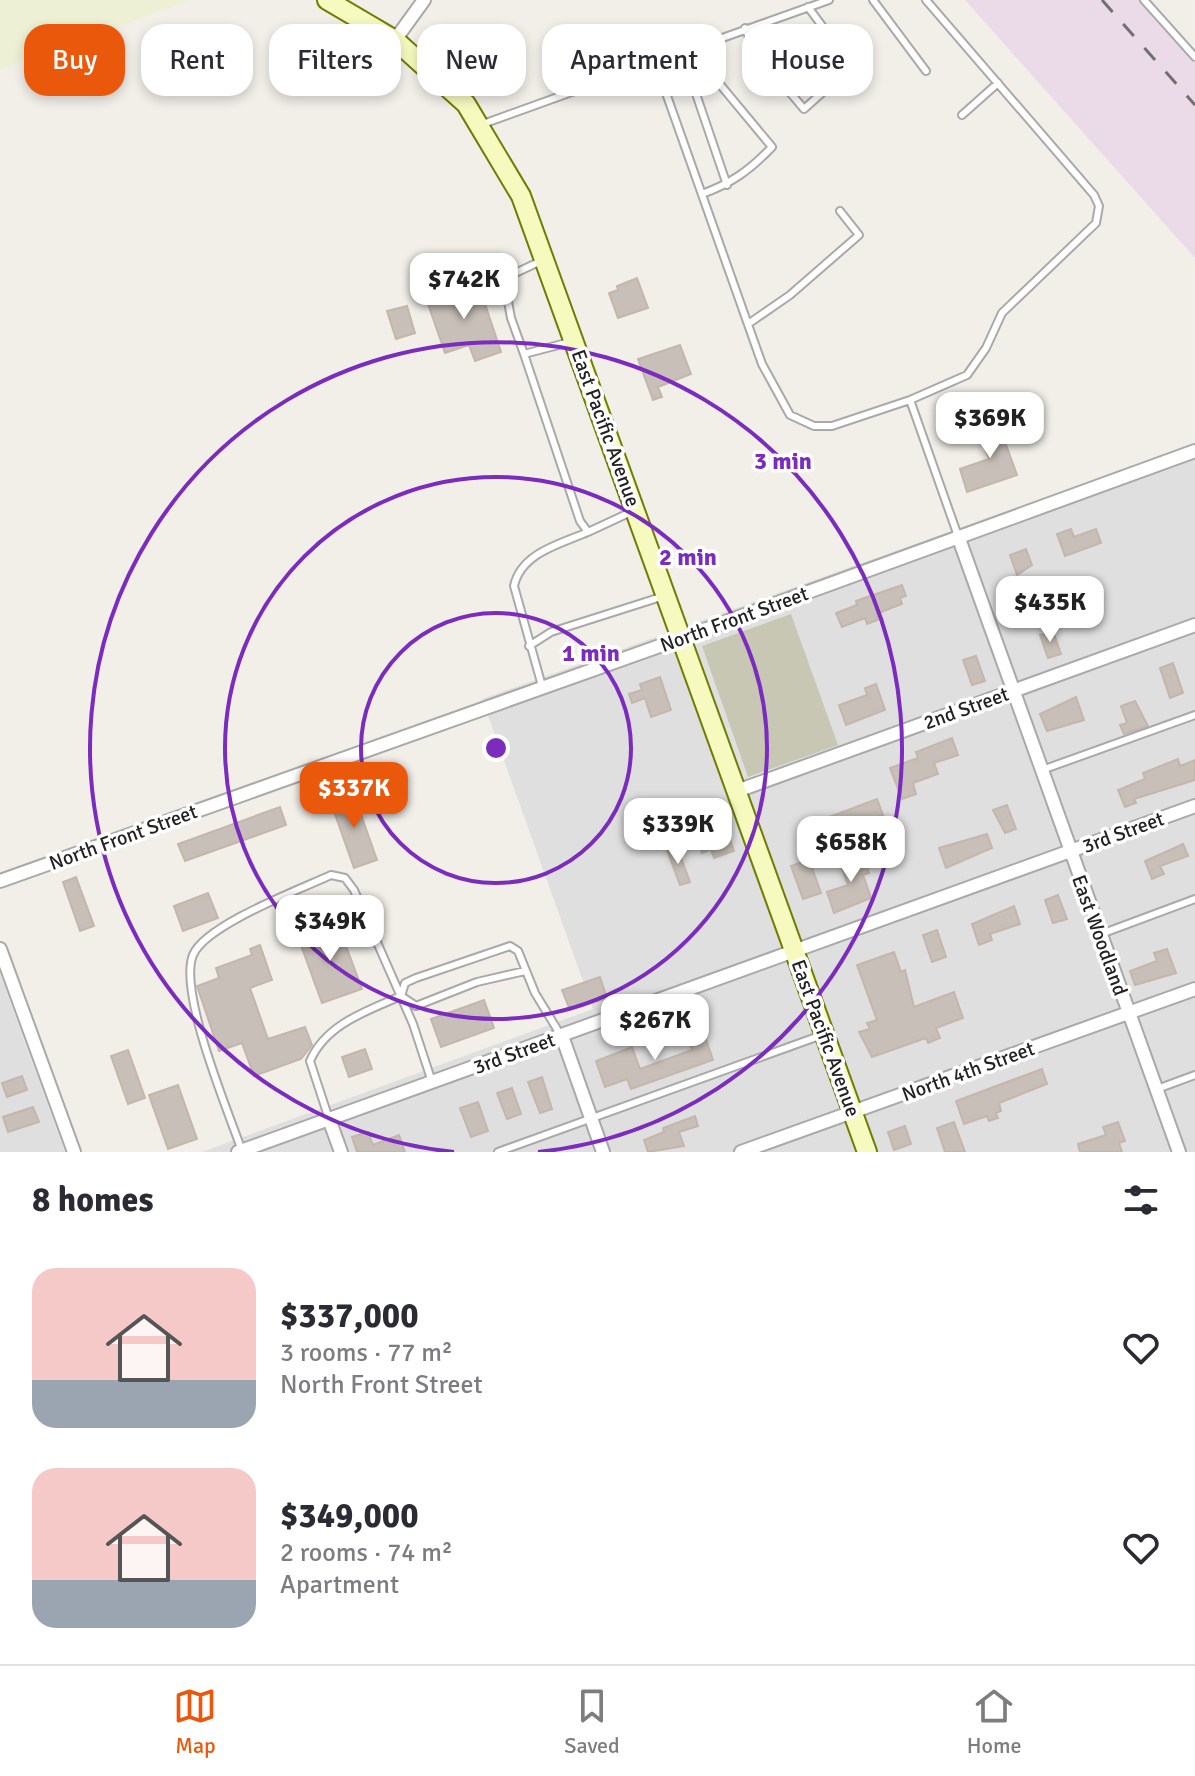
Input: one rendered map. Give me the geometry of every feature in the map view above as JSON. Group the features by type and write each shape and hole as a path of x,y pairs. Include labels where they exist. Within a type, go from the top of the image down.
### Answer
{"main road":[{"name":"East Pacific Avenue","path":"327,0 368,24"},
{"name":"East Pacific Avenue","path":"401,45 466,104 521,196 867,1152"}],"street":[{"path":"401,32 424,0"},
{"name":"North Front Street","path":"0,881 1195,451"},
{"name":"East Woodland","path":"958,536 1179,1152"},
{"name":"2nd Street","path":"737,791 1195,625"},
{"name":"3rd Street","path":"240,1151 1195,806"},
{"path":"0,949 74,1152"},
{"name":"North 4th Street","path":"741,1152 1195,989"},
{"path":"562,1036 603,1152"},
{"path":"329,1119 341,1152"}],"lane":[{"path":"757,24 829,0"},
{"path":"873,0 926,71"},
{"path":"667,96 762,364 790,415 814,426 832,426 910,400 967,375 977,365 1002,313 1096,223 1099,206 1094,195 926,0"},
{"path":"1144,0 1195,57"},
{"path":"808,7 820,24"},
{"path":"702,194 727,185 742,177 772,147 713,76 702,74 693,85 727,185"},
{"path":"962,115 998,83"},
{"path":"479,125 560,96"},
{"path":"792,96 804,109 819,96"},
{"path":"748,324 790,295 859,235 840,211"},
{"path":"544,260 511,275 505,285 511,318 557,458 580,521 588,532"},
{"path":"524,354 573,341"},
{"path":"910,400 958,536"},
{"path":"543,688 514,586 517,571 536,555 635,510"},
{"path":"529,646 551,632 666,595"},
{"path":"1042,770 1195,715"},
{"path":"240,1151 211,1064 189,982 193,953 215,931 331,875 345,878 354,890 385,967 401,996 432,1082"},
{"path":"1100,935 1195,899"},
{"path":"329,1119 310,1061 315,1050 350,1018 401,996 405,983 499,948 510,946 518,951 525,971 562,1036"},
{"path":"401,996 416,1006 477,982 525,971"},
{"path":"498,1152 825,1034"},
{"path":"1156,1090 1195,1075"}],"shaded area":[{"path":"0,0 190,0 125,24 24,24 24,61 0,70"},
{"path":"965,0 1145,0 1195,58 1195,258"},
{"path":"1195,444 1195,1152 202,1152 593,1009 482,699"},
{"path":"791,614 838,745 748,777 702,646"},
{"path":"0,974 65,1152 0,1152"}],"building":[{"path":"637,278 648,308 618,318 609,293"},
{"path":"477,280 501,352 475,361 469,345 445,353 426,298"},
{"path":"407,306 415,333 396,339 387,311"},
{"path":"680,345 691,374 658,387 662,397 653,400 638,359"},
{"path":"997,420 1017,475 967,492 960,469 989,459 977,427"},
{"path":"1071,529 1074,537 1096,529 1101,543 1065,556 1057,534"},
{"path":"1026,549 1032,565 1017,575 1010,555"},
{"path":"902,585 906,596 900,598 902,604 876,614 878,620 867,624 865,618 842,627 836,613 857,605 856,601"},
{"path":"1053,631 1061,654 1048,658 1040,635"},
{"path":"976,656 985,681 972,685 963,660"},
{"path":"1173,663 1183,693 1170,698 1160,668"},
{"path":"660,677 671,710 651,717 645,698 632,703 629,694 642,690 640,684"},
{"path":"876,684 885,710 846,725 839,705 867,695 865,688"},
{"path":"1076,697 1084,720 1047,731 1040,714"},
{"path":"1135,701 1148,726 1124,734 1120,725 1127,723 1121,706"},
{"path":"952,738 958,755 934,763 938,774 913,783 916,794 902,799 890,768 918,758 916,752"},
{"path":"1178,759 1180,766 1195,760 1195,780 1134,799 1136,803 1125,807 1118,790 1145,779 1143,773"},
{"path":"353,792 377,860 354,868 330,800"},
{"path":"877,799 883,815 835,833 829,817"},
{"path":"1007,805 1016,829 1005,833 993,810"},
{"path":"280,807 286,825 185,861 178,844"},
{"path":"720,812 734,851 714,858 711,849 702,853 698,842 707,839 700,820"},
{"path":"987,834 992,848 946,868 939,848"},
{"path":"1183,844 1188,856 1160,866 1164,874 1152,879 1145,861"},
{"path":"677,847 690,882 680,885 667,850"},
{"path":"862,852 869,873 863,875 871,898 834,913 827,892 848,885 839,860"},
{"path":"809,859 821,893 803,899 791,866"},
{"path":"76,877 94,926 80,931 63,882"},
{"path":"208,893 218,918 183,931 174,906"},
{"path":"1058,895 1067,919 1053,923 1045,900"},
{"path":"1014,906 1020,924 990,934 992,940 979,945 972,924"},
{"path":"337,922 362,989 322,1003 298,937"},
{"path":"937,930 946,957 932,962 923,935"},
{"path":"260,945 272,980 250,988 268,1039 305,1027 312,1045 301,1059 254,1076 242,1043 219,1051 197,986 219,978 216,968 252,955 250,949"},
{"path":"1167,949 1176,973 1135,985 1130,971 1157,961 1154,953"},
{"path":"894,952 901,972 905,970 914,1007 954,992 963,1018 936,1028 940,1038 928,1043 926,1038 872,1057 859,1032 870,1029 867,1023 877,1020 857,965"},
{"path":"600,977 607,998 570,1010 562,990"},
{"path":"484,1000 494,1028 441,1047 431,1019"},
{"path":"700,1022 713,1060 631,1089 627,1079 605,1087 596,1061 632,1047 640,1069 692,1050 684,1028"},
{"path":"365,1049 372,1069 349,1077 342,1057"},
{"path":"128,1050 145,1098 128,1104 111,1056"},
{"path":"1042,1069 1047,1084 999,1103 1001,1111 996,1113 998,1118 989,1121 987,1116 964,1124 956,1101"},
{"path":"22,1076 27,1090 7,1097 2,1083"},
{"path":"542,1077 552,1109 540,1113 528,1082"},
{"path":"178,1085 197,1139 168,1149 149,1095"},
{"path":"512,1088 521,1114 507,1119 497,1093"},
{"path":"478,1102 488,1131 471,1137 460,1108"},
{"path":"33,1107 39,1122 8,1132 3,1117"},
{"path":"695,1116 698,1126 679,1132 684,1146 648,1152 644,1140 664,1132 663,1128"},
{"path":"954,1122 965,1152 945,1152 937,1128"},
{"path":"1118,1122 1125,1141 1119,1143 1122,1152 1080,1152 1078,1144 1106,1135 1103,1127"},
{"path":"905,1126 911,1144 894,1150 888,1132"},
{"path":"368,1132 373,1145 399,1135 405,1152 357,1152 352,1137"}],"railway":[{"path":"1102,0 1195,105"}]}
